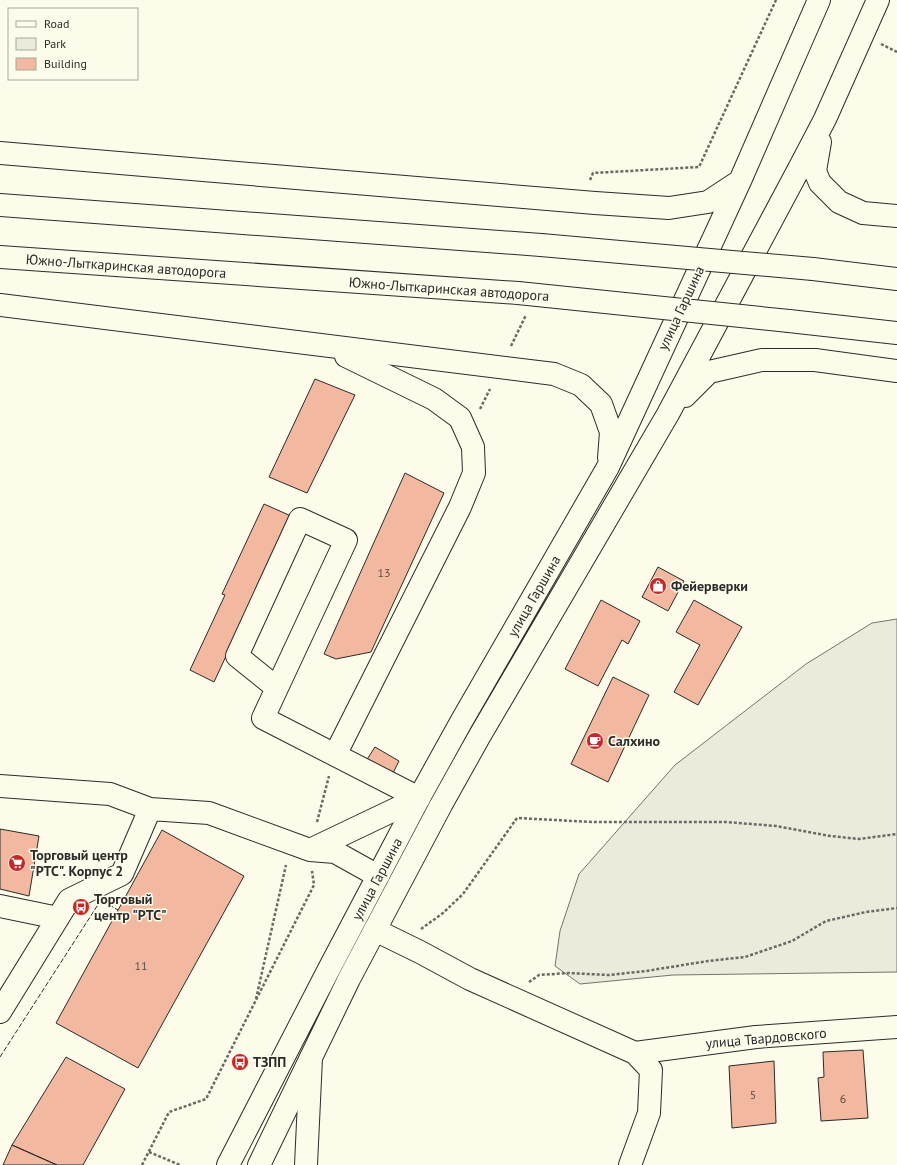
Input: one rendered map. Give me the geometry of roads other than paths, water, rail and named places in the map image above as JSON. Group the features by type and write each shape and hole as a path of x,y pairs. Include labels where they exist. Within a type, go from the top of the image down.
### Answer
{"main road":[{"name":"улица Гаршина","path":"260,1165 349,979 479,737 668,414 825,119 878,0"},
{"name":"улица Гаршина","path":"228,1165 325,976 461,722 608,467 740,181 816,7"},
{"path":"825,119 817,154 815,171 820,183 839,202 863,213 897,216"},
{"path":"0,153 669,208 708,202 740,181"},
{"path":"0,205 541,245 813,269 897,279"},
{"name":"Южно-Лыткаринская автодорога","path":"0,257 518,293 897,333"},
{"path":"0,305 554,374 581,385 601,404 611,432 608,467"},
{"path":"335,755 460,507 474,473 473,447 460,418 434,399 346,356"},
{"path":"668,414 709,372 762,360 815,360 897,371"},
{"path":"277,688 237,656 300,519 346,540 277,688 263,718 420,798"},
{"path":"0,786 110,794 150,809 209,813 300,846 335,852 378,876"},
{"path":"300,846 420,798"},
{"path":"0,1012 69,900 122,874 150,809"},
{"path":"0,906 58,918"},
{"path":"375,930 470,979 635,1053 652,1070 649,1113 630,1165"},
{"name":"улица Твардовского","path":"635,1053 756,1037 897,1028"},
{"path":"306,1165 311,1058"}],"place":[{"name":"Фейерверки","path":"658,586"},
{"name":"Салхино","path":"595,741"},
{"name":"Торговый центр \"РТС\". Корпус 2","path":"17,863"},
{"name":"Торговый центр \"РТС\"","path":"81,907"},
{"name":"ТЗПП","path":"240,1062"}]}
